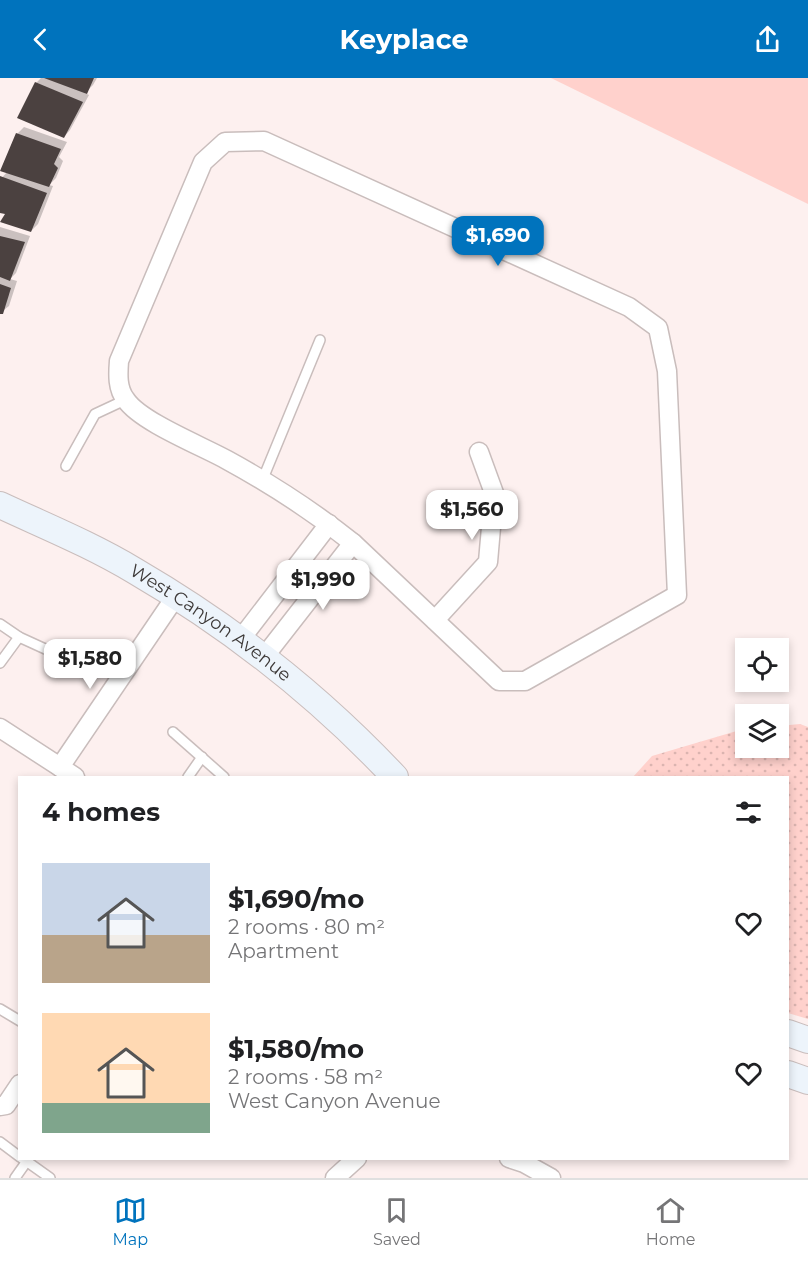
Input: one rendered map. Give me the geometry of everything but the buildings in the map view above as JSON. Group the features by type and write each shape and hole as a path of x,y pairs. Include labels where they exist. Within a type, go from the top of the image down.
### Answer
{"street":[{"path":"264,141 629,307 658,327 667,371 677,595 525,681 499,681 353,543 329,524 262,481 228,460 142,416 125,400 118,382 119,361 203,162 225,142 264,141"},
{"path":"435,620 488,562 494,494 479,452"},
{"name":"West Canyon Avenue","path":"0,505 75,539 134,570 240,640 316,700 394,776"},
{"path":"240,640 329,524"},
{"path":"264,657 353,543"},
{"path":"0,728 68,772 176,596"},
{"path":"789,1033 808,1040"},
{"path":"789,1074 808,1081"},
{"path":"0,1106 6,1105 18,1087"},
{"path":"335,1178 355,1160"},
{"path":"515,1160 551,1178"}],"lane":[{"path":"262,481 320,340"},
{"path":"66,466 95,414 125,400"},
{"path":"0,624 19,637 54,653"},
{"path":"0,663 19,637"},
{"path":"173,732 223,776"},
{"path":"189,776 202,757"},
{"path":"0,1009 18,1020"},
{"path":"0,1142 18,1155"},
{"path":"15,1178 23,1160"},
{"path":"24,1160 50,1178"}],"shaded area":[{"path":"551,78 808,78 808,204"},
{"path":"800,724 808,727 808,1019 789,1013 789,776 634,776 652,756 735,731 735,758 789,758 789,725"}]}
